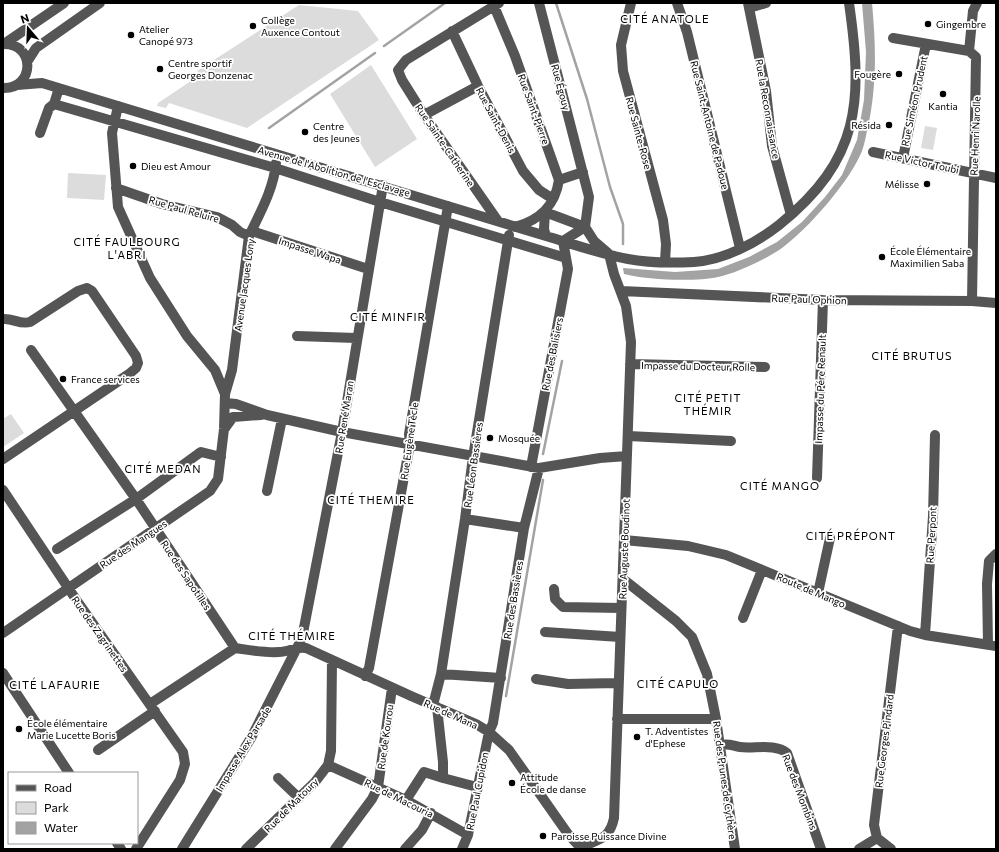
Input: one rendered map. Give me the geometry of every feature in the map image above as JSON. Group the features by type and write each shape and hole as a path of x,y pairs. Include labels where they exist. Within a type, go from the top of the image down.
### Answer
{"street":[{"path":"4,44 64,3"},
{"path":"17,85 26,75 28,64 36,48 100,3"},
{"name":"Rue Égouy","path":"539,3 589,197 585,227"},
{"name":"Rue Sainte-Rose","path":"631,3 621,45 623,71 663,220 666,244 665,262"},
{"name":"Rue Saint-Antoine de Padoue","path":"676,3 688,32 740,248"},
{"path":"748,5 766,3"},
{"name":"Avenue de l'Abolition de l'Esclavage","path":"3,88 40,82 276,155 383,185 513,226 609,254 629,259 665,262 695,262 713,258 740,248 768,234 814,193 836,164 848,136 854,109 856,82 854,40 849,3"},
{"path":"893,38 969,51 973,11 978,3"},
{"path":"452,31 496,4"},
{"name":"Rue Saint-Pierre","path":"496,4 559,180"},
{"name":"Rue la Reconnaissance","path":"748,5 766,91 772,146 791,215"},
{"name":"Rue Sainte-Catherine","path":"452,31 406,60 399,66 399,72 402,80 424,115 498,221"},
{"name":"Rue Saint-Denis","path":"452,31 478,86 523,171 538,190 553,199"},
{"path":"4,44 17,47 25,56 28,64 40,82"},
{"name":"Rue Siméon Prudent","path":"903,158 926,44"},
{"name":"Rue Henri Narolle","path":"969,51 976,57 972,301"},
{"path":"424,115 478,86"},
{"path":"40,133 49,108 54,104 59,88"},
{"name":"Avenue de l'Abolition de l'Esclavage","path":"54,104 275,168 444,222 566,258"},
{"path":"118,106 112,133 118,207 150,278 187,336 215,370 226,399 236,404 282,419 342,432 535,468 600,458 627,456"},
{"name":"Rue Victor Toubi","path":"872,152 996,178"},
{"name":"Avenue Jacques Lony","path":"224,429 226,399 232,370 250,233 260,217 275,168 276,155"},
{"path":"513,226 529,223 545,212 558,190 559,180 583,172"},
{"name":"Rue René Maran","path":"299,647 342,432 356,338 383,185"},
{"name":"Rue Paul Reluire","path":"116,188 162,204 217,217 232,225 240,232 250,233"},
{"name":"Rue Eugène Tècle","path":"364,676 369,668 383,598 410,444 409,434 444,222 448,206"},
{"path":"545,212 585,227 594,241 609,254"},
{"path":"545,212 544,229 546,236"},
{"name":"Rue Léon Bassières","path":"435,706 508,240 513,226"},
{"path":"563,241 585,227"},
{"name":"Impasse Wapa","path":"250,233 368,269"},
{"name":"Rue des Balisiers","path":"535,468 568,269 563,241"},
{"name":"Rue Auguste Boudinot","path":"580,848 605,836 612,827 618,718 617,684 623,578 631,342 630,324 609,254"},
{"path":"3,319 11,319 22,324 30,322 78,291 87,288 92,291 136,356 138,363 136,368 3,459"},
{"name":"Rue Paul Ophion","path":"621,291 823,300 972,301 996,303"},
{"name":"Impasse du Pére Renault","path":"817,478 823,300"},
{"path":"297,336 356,338"},
{"name":"Rue des Sapotilles","path":"31,350 136,499 234,648"},
{"name":"Impasse du Docteur Rolle","path":"630,364 765,367"},
{"path":"215,370 225,376 232,370"},
{"path":"224,429 233,417 267,415"},
{"path":"267,491 282,419"},
{"name":"Rue des Mangues","path":"3,633 210,491 218,479 224,429"},
{"name":"Rue Perpont","path":"925,635 933,516 935,435"},
{"path":"628,436 731,441"},
{"path":"57,549 136,499 201,452 221,457"},
{"name":"Rue des Bassières","path":"489,732 493,723 501,678 524,528 535,468"},
{"name":"Rue des Zagrinettes","path":"3,490 68,588 153,708 184,755 185,769 180,780 136,849"},
{"path":"465,519 524,528"},
{"path":"818,593 830,538"},
{"name":"Route de Mango","path":"624,540 688,546 726,555 898,626 925,635 992,645"},
{"path":"992,645 989,561 996,554"},
{"path":"743,618 762,570"},
{"name":"Rue des Prunes de Cythère","path":"623,578 676,621 692,637 707,674 722,745 735,849"},
{"path":"554,589 555,599 563,607 621,608"},
{"name":"Rue Georges Pindard","path":"877,838 874,825 898,626"},
{"path":"545,632 620,637"},
{"path":"98,750 234,648 259,652 281,652 299,647"},
{"name":"Rue de Mana","path":"299,647 306,648 364,676 476,724 489,732 509,750 568,834 580,848"},
{"name":"Impasse Alex Parsade","path":"182,849 251,738 299,647"},
{"name":"Rue de Matoury","path":"246,849 315,782 328,765 331,751 332,661"},
{"path":"3,673 69,772"},
{"path":"441,674 501,678"},
{"path":"536,678 568,684 617,684"},
{"name":"Rue de Kourou","path":"378,787 392,688"},
{"path":"435,706 443,762 443,778"},
{"path":"618,718 716,719"},
{"name":"Rue Paul Cupidon","path":"462,849 468,835 489,732"},
{"name":"Rue des Mombins","path":"722,745 727,744 740,747 772,748 783,750 787,753 822,849"},
{"name":"Rue de Macouria","path":"328,765 406,800 468,835"},
{"path":"406,800 424,772 477,787"},
{"path":"278,778 299,798"},
{"path":"335,849 372,798 378,787"},
{"path":"404,849 422,830 431,813"},
{"path":"859,849 877,838 890,849"}],"green space":[{"path":"299,5 358,11 379,40 247,128 169,103 166,108 157,106 158,103 200,75 197,71"},
{"path":"371,65 417,139 375,167 330,94"},
{"path":"925,126 937,128 933,150 921,148"},
{"path":"68,173 106,175 104,200 67,198"},
{"path":"11,414 24,433 3,447 3,419"}],"water":[{"path":"862,3 872,3 875,50 873,96 868,127 862,151 856,163 838,190 816,217 782,248 760,261 718,277 708,279 671,280 645,278 624,274 623,268 675,272 718,269 749,257 777,242 802,222 825,197 842,175 857,140 864,100 866,52"}],"waterway":[{"path":"384,46 445,3"},
{"path":"556,3 587,99 610,187 623,224 623,244"},
{"path":"269,128 375,53"},
{"path":"543,454 562,361"},
{"path":"506,696 543,480"}],"place":[{"name":"Gingembre","path":"928,24"},
{"name":"Collège Auxence Contout","path":"253,26"},
{"name":"Atelier Canopé 973","path":"131,35"},
{"name":"Centre sportif Georges Donzenac","path":"160,69"},
{"name":"Fougère","path":"899,74"},
{"name":"Kantia","path":"943,94"},
{"name":"Résida","path":"889,125"},
{"name":"Centre des Jeunes","path":"305,132"},
{"name":"Dieu est Amour","path":"133,166"},
{"name":"Mélisse","path":"927,184"},
{"name":"École Élémentaire Maximilien Saba","path":"882,257"},
{"name":"France services","path":"63,379"},
{"name":"Mosquée","path":"490,438"},
{"name":"École élémentaire Marie Lucette Boris","path":"19,729"},
{"name":"T. Adventistes d'Ephese","path":"637,737"},
{"name":"Attitude École de danse","path":"512,783"},
{"name":"Paroisse Puissance Divine","path":"543,836"}],"district":[{"name":"CITÉ ANATOLE","path":"665,18"},
{"name":"CITÉ FAULBOURG L'ABRI","path":"127,247"},
{"name":"CITÉ MINFIR","path":"388,316"},
{"name":"CITÉ BRUTUS","path":"912,355"},
{"name":"CITÉ PETIT THÉMIR","path":"708,403"},
{"name":"CITÉ MEDAN","path":"163,468"},
{"name":"CITÉ MANGO","path":"780,485"},
{"name":"CITÉ THEMIRE","path":"371,499"},
{"name":"CITÉ PRÉPONT","path":"851,535"},
{"name":"CITÉ THÉMIRE","path":"292,635"},
{"name":"CITÉ CAPULO","path":"678,683"},
{"name":"CITÉ LAFAURIE","path":"55,684"}]}
